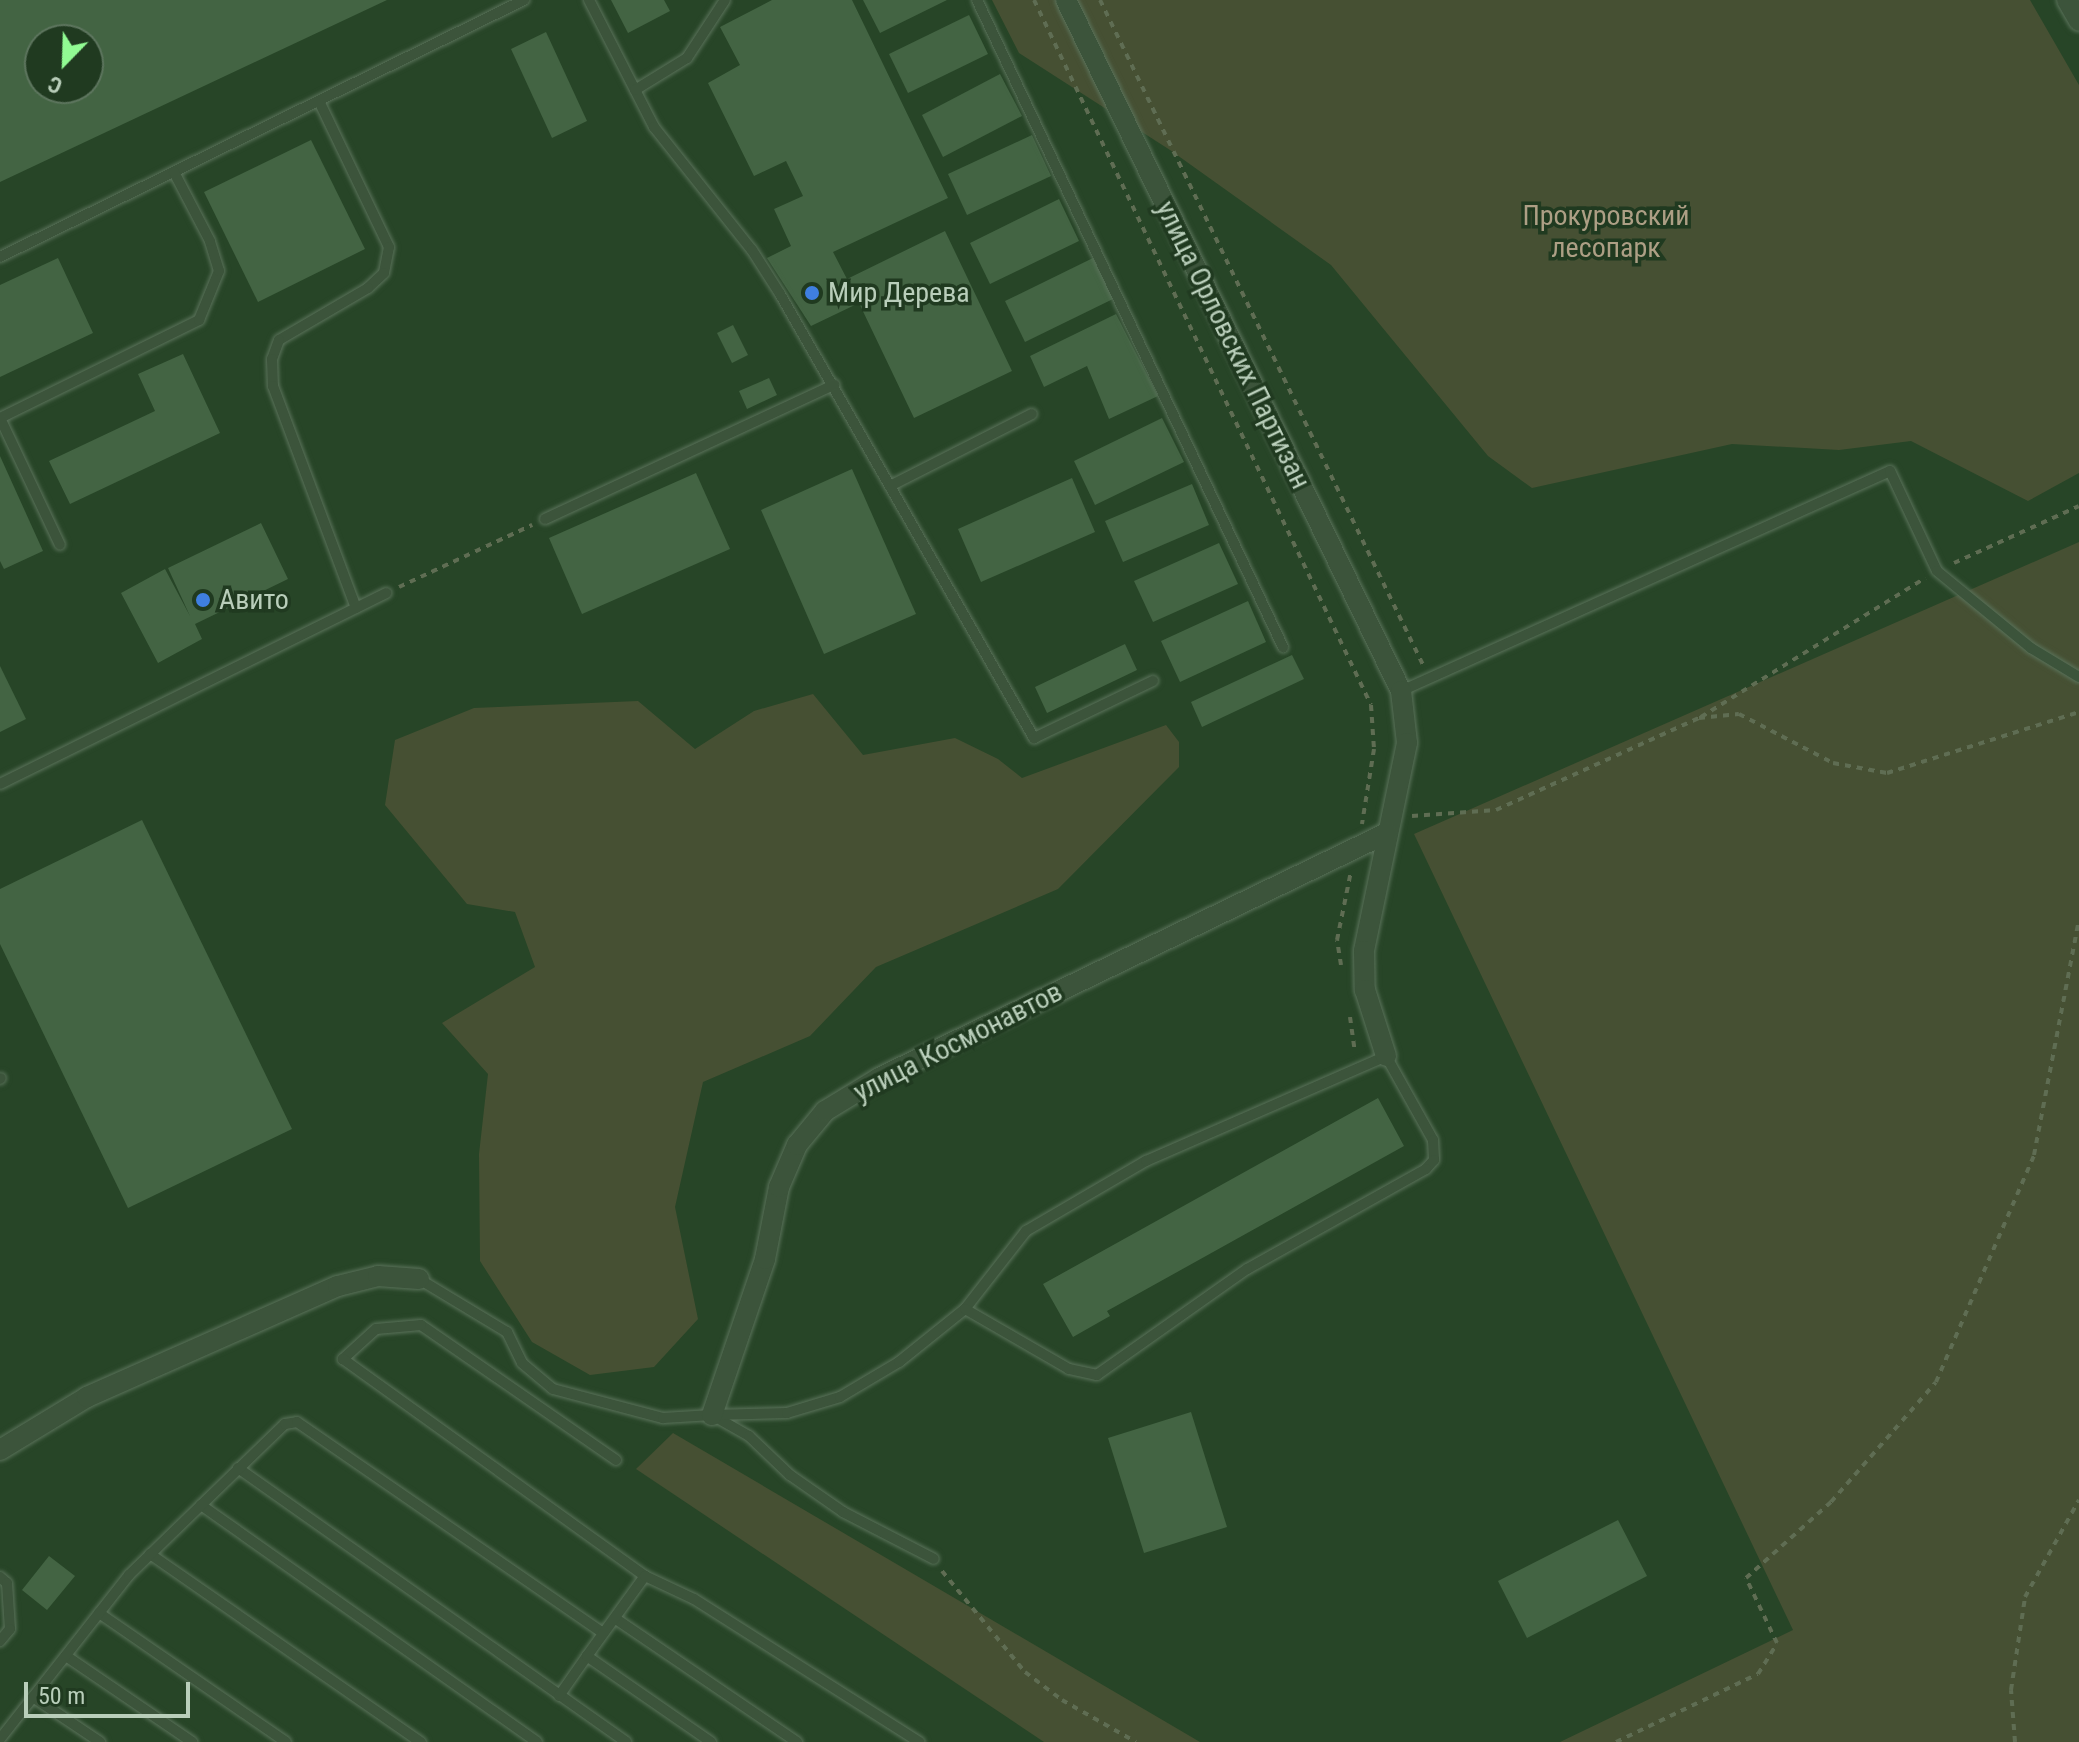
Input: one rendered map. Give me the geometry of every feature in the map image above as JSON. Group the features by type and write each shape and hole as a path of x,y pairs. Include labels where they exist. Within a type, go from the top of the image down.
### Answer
{"street":[{"name":"улица Орловских Партизан","path":"1066,0 1401,691 1407,743 1364,951 1365,990 1386,1056"},
{"path":"2067,0 2079,21"},
{"name":"улица Космонавтов","path":"712,1415 757,1288 779,1187 797,1145 825,1111 879,1078 1358,847 1390,825"},
{"path":"0,1450 87,1397 338,1286 378,1276 419,1279"}],"lane":[{"path":"0,257 524,0"},
{"path":"589,0 654,127 752,250 834,385 1034,738 1153,681"},
{"path":"635,90 687,58 725,0"},
{"path":"977,0 1283,647"},
{"path":"319,101 389,247 384,273 368,288 279,340 272,359 273,386 356,608"},
{"path":"60,545 0,418 199,320 219,271 174,172"},
{"path":"545,519 834,385"},
{"path":"890,486 1032,414"},
{"path":"1401,691 1890,471 1937,571 2031,648 2079,677"},
{"path":"0,784 386,593"},
{"path":"419,1279 507,1332 522,1363 553,1389 663,1418 787,1413 840,1397 899,1362 965,1309 1026,1231 1146,1161 1386,1056 1433,1140 1434,1160 1247,1269 1108,1370 1085,1375 1069,1369 965,1309"},
{"path":"616,1460 421,1325 376,1329 343,1359 645,1576 694,1599 919,1742"},
{"path":"712,1415 749,1436 790,1475 843,1512 934,1559"},
{"path":"0,1739 99,1613 150,1554 285,1424 297,1422 603,1633"},
{"path":"238,1468 626,1742"},
{"path":"201,1505 537,1742"},
{"path":"150,1554 421,1742"},
{"path":"559,1696 645,1576"},
{"path":"0,1577 7,1583 10,1629 0,1641"},
{"path":"99,1613 286,1742"},
{"path":"616,1619 797,1742"},
{"path":"66,1656 192,1742"},
{"path":"587,1656 711,1742"},
{"path":"33,1697 100,1742"}],"path":[{"path":"1034,0 1371,705 1374,749 1358,847 1337,940 1342,968"},
{"path":"1100,0 1429,678"},
{"path":"1390,825 1496,810 1699,718 1937,571 2079,506"},
{"path":"386,593 545,519"},
{"path":"1699,718 1739,714 1833,763 1887,773 2079,712"},
{"path":"1616,1742 1758,1674 1777,1643 1746,1578 1831,1502 1936,1382 2034,1155 2079,919"},
{"path":"1349,1011 1358,1068"},
{"path":"2015,1742 2011,1690 2025,1597 2079,1500"},
{"path":"934,1559 1025,1672 1062,1700 1136,1742"}],"green space":[{"name":"Прокуровский лесопарк","path":"992,0 2030,0 2079,85 2079,473 2028,501 1911,441 1839,450 1732,444 1532,488 1488,456 1331,265 1170,150 1019,53"},
{"path":"2079,542 2079,1742 1560,1742 1793,1630 1414,834"},
{"path":"813,694 863,755 955,738 998,759 1022,778 1166,725 1179,742 1179,767 1058,889 876,967 810,1036 703,1082 675,1207 698,1319 654,1367 590,1375 532,1342 480,1261 479,1154 488,1074 442,1023 535,967 515,912 467,904 385,805 395,740 474,708 638,701 695,749 754,711"},
{"path":"673,1433 1200,1742 1044,1742 636,1469"}],"building":[{"path":"0,0 387,0 0,182"},
{"path":"611,0 664,0 670,11 628,33"},
{"path":"772,0 852,0 948,198 833,252 847,279 945,231 1012,371 914,418 859,303 811,326 767,258 791,246 774,209 803,196 786,161 754,176 708,83 740,65 720,27"},
{"path":"863,0 947,0 880,33"},
{"path":"969,15 988,54 908,93 889,54"},
{"path":"546,32 587,121 552,138 511,49"},
{"path":"1000,74 1022,116 943,157 922,115"},
{"path":"1032,135 1051,176 967,215 948,174"},
{"path":"311,140 365,249 258,302 204,192"},
{"path":"1059,199 1079,241 990,284 970,243"},
{"path":"58,258 93,333 0,377 0,285"},
{"path":"1093,258 1113,299 1025,342 1005,301"},
{"path":"1116,314 1158,396 1109,419 1087,366 1044,387 1030,356"},
{"path":"733,325 748,355 732,363 717,333"},
{"path":"183,354 220,433 70,504 49,461 155,411 138,374"},
{"path":"769,378 777,395 747,409 739,391"},
{"path":"1162,418 1184,462 1095,505 1074,461"},
{"path":"0,456 43,551 4,569 0,561"},
{"path":"852,469 916,614 824,654 761,510"},
{"path":"696,473 730,549 582,614 549,538"},
{"path":"1072,478 1095,532 981,582 958,529"},
{"path":"1192,484 1209,525 1123,562 1105,521"},
{"path":"261,523 288,579 195,624 202,639 158,663 121,593 165,569 190,616 168,568"},
{"path":"1219,543 1238,584 1153,622 1134,581"},
{"path":"1248,601 1266,642 1180,682 1161,641"},
{"path":"1125,644 1137,670 1047,713 1035,687"},
{"path":"1292,655 1304,679 1202,727 1191,702"},
{"path":"0,666 26,719 0,732"},
{"path":"142,820 292,1129 128,1208 0,944 0,889"},
{"path":"1378,1098 1404,1146 1107,1311 1110,1316 1073,1337 1043,1284"},
{"path":"1191,1412 1227,1527 1144,1553 1108,1438"},
{"path":"1618,1520 1647,1576 1527,1638 1498,1581"},
{"path":"49,1556 75,1576 47,1610 22,1590"}],"place":[{"name":"Мир Дерева","path":"812,293"},
{"name":"Авито","path":"203,600"}]}
